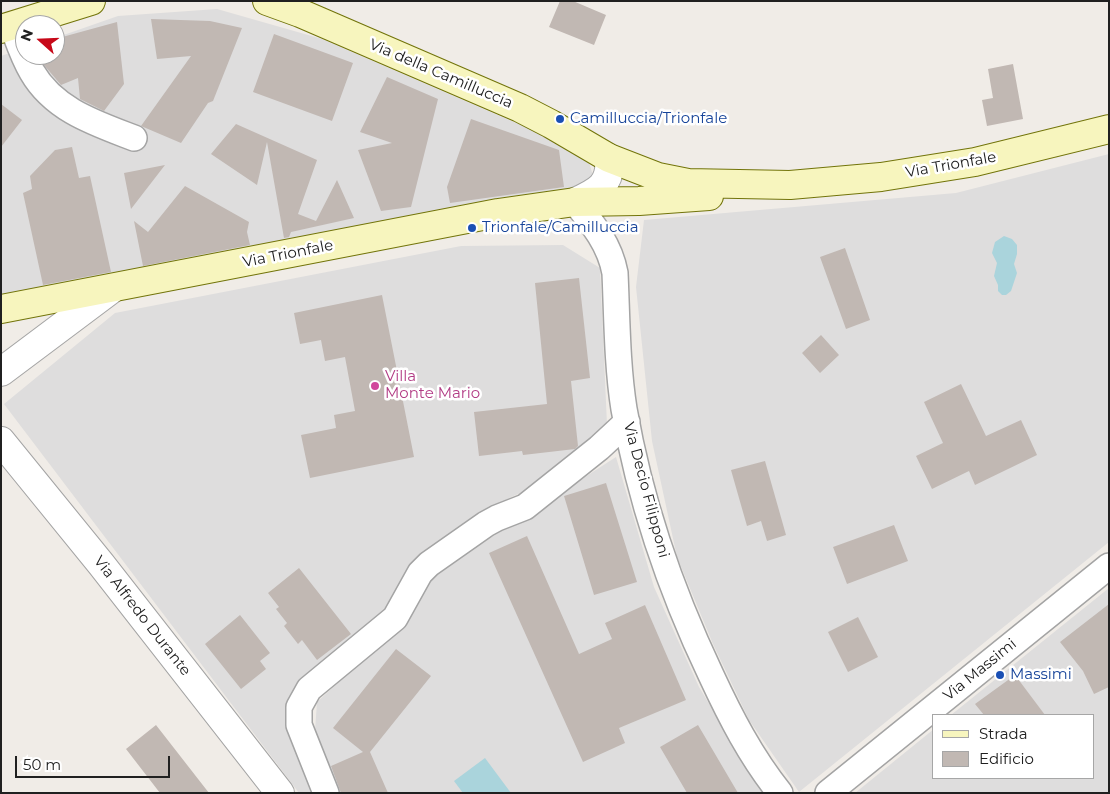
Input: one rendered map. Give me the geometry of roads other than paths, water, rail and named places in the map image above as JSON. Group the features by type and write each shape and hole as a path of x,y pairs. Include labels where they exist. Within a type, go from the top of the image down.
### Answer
{"main road":[{"path":"7,27 91,1"},
{"name":"Via della Camilluccia","path":"267,1 300,13 520,108 609,158"},
{"name":"Via Trionfale","path":"1,309 498,213 575,202 683,199 790,185 858,180 955,166 1109,129"},
{"name":"Via Trionfale","path":"609,158 640,171 677,181 790,185"}],"street":[{"path":"7,27 32,73 50,95 70,111 134,138"},
{"name":"Via Trionfale","path":"575,202 593,194 605,182 610,174 609,158"},
{"name":"Via Decio Filipponi","path":"575,202 600,234 608,247 612,260 615,273 620,367 627,422 644,496 657,539 700,652 744,740 780,793"},
{"path":"1,372 113,288"},
{"path":"326,793 299,726 299,707 309,689 395,618 420,573 429,564 496,518 525,507 599,448 627,422"},
{"name":"Via Alfredo Durante","path":"1,441 101,564 280,793"},
{"name":"Via Massimi","path":"828,793 1109,566"}],"water":[{"path":"1004,236 1012,239 1017,245 1014,264 1017,273 1011,291 1006,295 1002,295 998,291 998,285 994,276 997,263 992,253 995,242"},
{"path":"485,758 511,793 463,793 454,781"}],"place":[{"name":"Camilluccia/Trionfale","path":"560,119"},
{"name":"Trionfale/Camilluccia","path":"472,228"},
{"name":"Villa Monte Mario","path":"375,386"},
{"name":"Massimi","path":"1000,675"}]}
